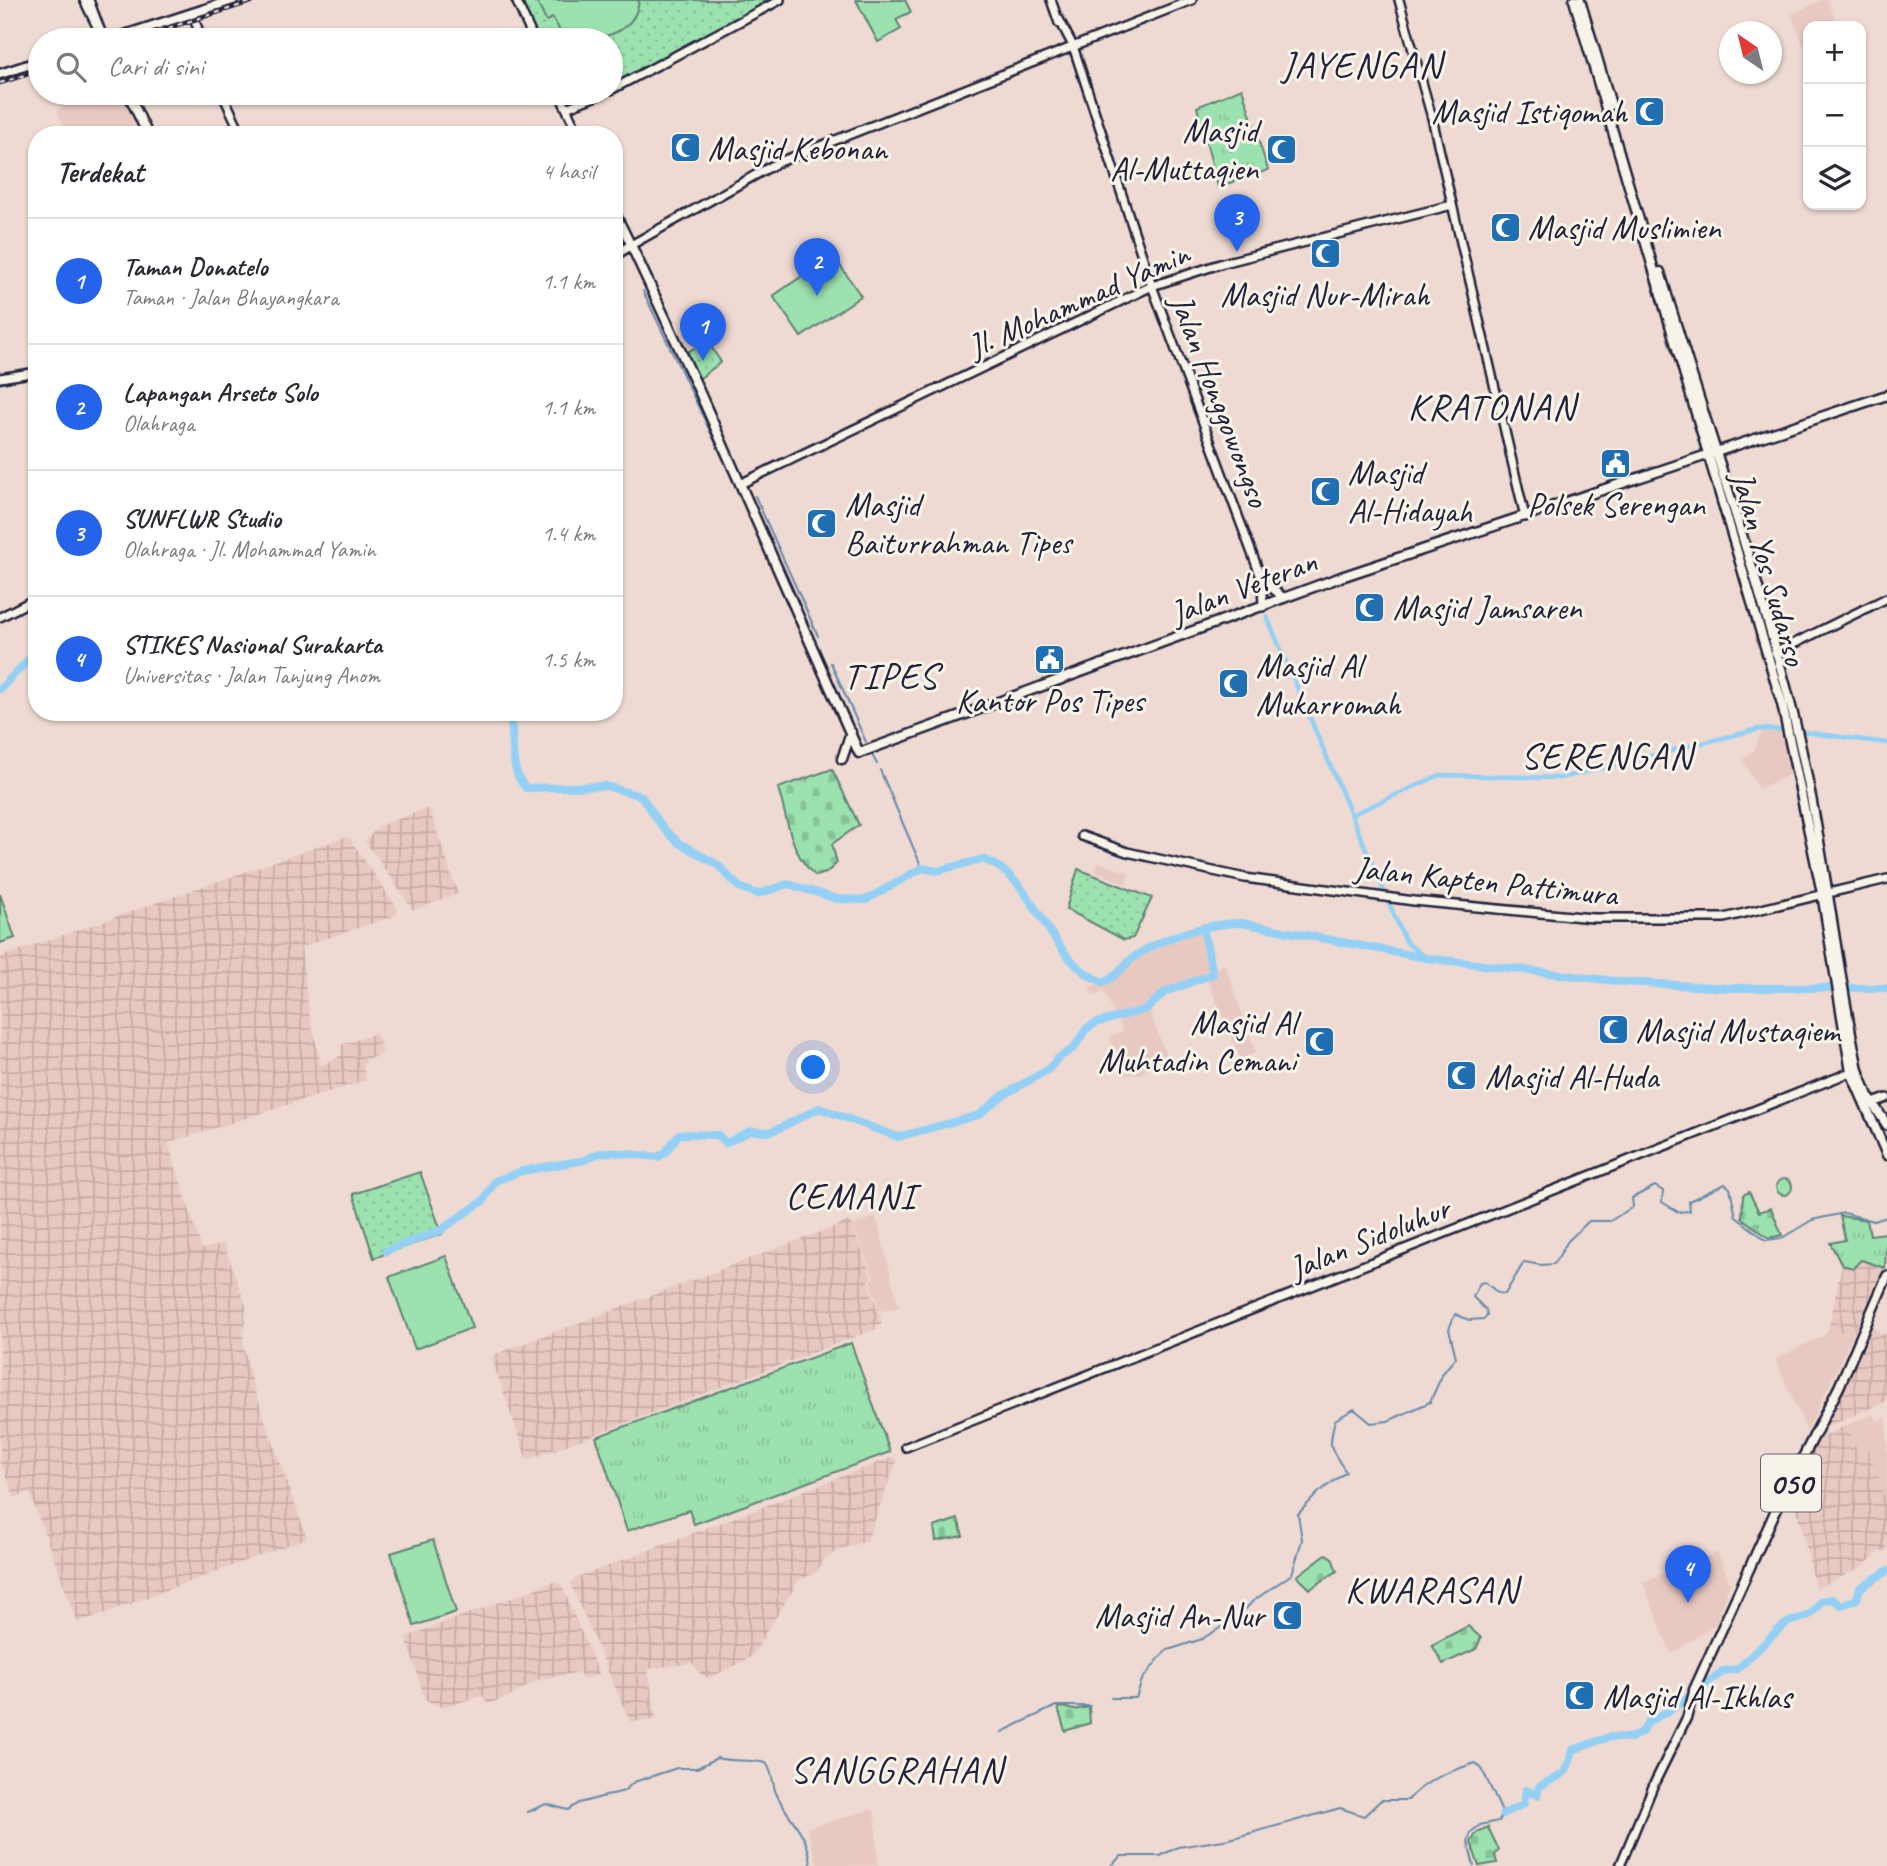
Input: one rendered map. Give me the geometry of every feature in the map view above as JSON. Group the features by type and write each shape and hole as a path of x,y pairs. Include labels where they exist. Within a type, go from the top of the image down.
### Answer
{"main road":[{"path":"84,0 95,28"},
{"path":"89,0 100,28"},
{"path":"142,28 233,0"},
{"path":"516,0 529,28"},
{"path":"623,84 780,0"},
{"name":"Jalan Honggowongso","path":"1051,0 1071,49 1152,286 1262,580 1263,607"},
{"path":"623,250 734,184 777,163 1192,0"},
{"path":"1399,0 1429,103 1525,517"},
{"name":"Jalan Yos Sudarso","path":"1574,0 1713,454 1793,730"},
{"name":"Jalan Yos Sudarso","path":"1580,0 1623,155"},
{"path":"192,13 198,28"},
{"path":"0,74 28,65"},
{"path":"134,105 144,126"},
{"path":"228,105 238,126"},
{"path":"571,105 566,107 575,126"},
{"name":"Jl. Mohammad Yamin","path":"740,484 1152,286 1223,263 1452,205"},
{"path":"623,229 850,732 842,759"},
{"path":"0,378 28,373"},
{"name":"Jalan Veteran","path":"850,732 859,753 1284,598 1887,395"},
{"name":"Jalan Yos Sudarso","path":"1748,575 1775,653 1793,730 1841,967 1839,977"},
{"path":"1262,580 1284,598"},
{"path":"1775,653 1887,598"},
{"path":"0,617 28,603"},
{"name":"Jalan Kapten Pattimura","path":"1082,836 1127,852 1226,874 1386,897 1592,918 1696,920 1731,917 1887,879"},
{"name":"Jalan Yos Sudarso","path":"1825,892 1851,1072 1887,1156"},
{"path":"1841,996 1858,1069 1873,1103 1887,1125"},
{"name":"Jalan Sidoluhur","path":"906,1447 1851,1072"},
{"path":"1873,1103 1887,1098"},
{"name":"050","path":"1620,1866 1654,1784 1687,1717 1693,1693 1775,1512 1845,1376 1887,1276"}],"shaded area":[{"path":"1820,0 1827,0 1836,21 1803,21 1803,44 1791,15"},
{"path":"60,105 129,105 137,126 63,126 57,111 61,108"},
{"path":"1762,732 1782,732 1786,737 1793,773 1759,789 1742,760 1754,750"},
{"path":"429,808 458,894 413,910 365,841 379,826"},
{"path":"345,837 350,839 397,908 397,915 301,947 309,1012 321,1065 342,1055 341,1045 376,1033 383,1054 367,1059 363,1066 366,1080 168,1143 202,1249 224,1244 246,1306 243,1345 253,1386 307,1538 78,1623 29,1492 15,1498 0,1463 0,957"},
{"path":"1098,862 1129,873 1126,884 1095,871"},
{"path":"1204,929 1212,970 1225,964 1256,1053 1240,1059 1205,974 1160,992 1148,1007 1166,1055 1141,1074 1126,1075 1109,1036 1123,1032 1104,992 1093,996 1090,987 1115,977 1143,953"},
{"path":"876,1216 899,1307 880,1312 870,1281 874,1278 853,1226"},
{"path":"850,1221 872,1277 868,1281 882,1323 875,1326 876,1329 527,1460 491,1357"},
{"path":"1861,1260 1885,1268 1852,1337 1829,1326 1842,1265 1853,1268"},
{"path":"1871,1323 1881,1335 1887,1332 1887,1401 1822,1429"},
{"path":"1829,1326 1852,1337 1807,1431 1775,1359 1826,1334"},
{"path":"1873,1414 1877,1421 1887,1417 1887,1495 1883,1496 1869,1450 1860,1456 1845,1426"},
{"path":"1845,1426 1860,1455 1869,1449 1887,1507 1887,1551 1879,1552 1862,1567 1816,1589 1795,1501 1788,1505 1788,1491 1818,1438"},
{"path":"893,1457 897,1460 867,1541 844,1548 823,1560 817,1572 799,1580 752,1656 709,1678 700,1674 692,1663 648,1669 656,1719 630,1722 570,1583 576,1578"},
{"path":"1718,1552 1730,1584 1717,1623 1671,1654 1643,1582"},
{"path":"556,1581 562,1586 599,1674 583,1680 579,1672 538,1680 509,1697 487,1704 483,1696 442,1707 425,1700 406,1637"},
{"path":"872,1809 875,1813 878,1866 818,1866 807,1828"}],"green space":[{"path":"520,0 774,0 623,81 623,28 533,28"},
{"path":"536,0 639,2 630,22 623,28 558,28 553,18 546,21"},
{"path":"856,0 905,0 911,12 896,19 901,29 878,42"},
{"path":"1242,88 1268,170 1218,187 1197,107"},
{"path":"833,255 861,296 801,337 773,296"},
{"path":"708,342 721,362 695,382 682,354"},
{"path":"832,769 859,825 832,844 837,863 826,873 816,876 795,847 778,788"},
{"path":"1078,869 1152,898 1133,938 1124,940 1066,909"},
{"path":"0,894 15,938 0,943"},
{"path":"420,1172 442,1234 374,1258 353,1194"},
{"path":"1784,1179 1790,1181 1790,1193 1784,1195 1778,1193 1776,1187 1778,1181"},
{"path":"1749,1192 1759,1212 1771,1208 1782,1235 1769,1238 1742,1218 1743,1195"},
{"path":"1840,1216 1867,1220 1870,1235 1887,1233 1885,1268 1861,1260 1853,1268 1842,1265 1830,1243 1845,1240"},
{"path":"446,1256 472,1328 415,1349 389,1277"},
{"path":"851,1343 890,1452 694,1524 689,1510 627,1531 596,1437"},
{"path":"958,1519 963,1536 936,1541 934,1527"},
{"path":"433,1540 456,1612 414,1626 391,1553"},
{"path":"1326,1554 1332,1558 1337,1571 1310,1589 1297,1576"},
{"path":"1468,1626 1481,1638 1476,1649 1443,1664 1432,1645"},
{"path":"1089,1707 1090,1723 1065,1731 1058,1708 1073,1710"},
{"path":"1488,1827 1499,1850 1495,1855 1497,1863 1479,1866 1471,1842 1477,1832"}],"waterway":[{"path":"643,291 740,494"},
{"path":"0,384 28,377"},
{"path":"755,496 818,636"},
{"path":"1267,617 1400,929 1407,943 1426,958"},
{"path":"0,689 28,660"},
{"path":"831,663 866,742"},
{"path":"511,721 516,770 526,788 606,786 641,796 664,829 679,843 718,865 739,887 758,894 788,884 837,899 866,900 922,868 937,871 983,859 1002,869 1018,884 1068,957 1084,972 1103,982 1113,977 1137,955 1161,942 1201,928 1242,923 1426,958 1624,982 1730,988 1887,988"},
{"path":"1351,815 1440,775 1561,778 1759,729 1787,730"},
{"path":"1796,731 1887,743"},
{"path":"872,755 877,764"},
{"path":"880,770 922,868"},
{"path":"445,1227 483,1201 495,1181 522,1171 585,1160 597,1154 611,1152 658,1157 665,1153 679,1134 718,1135 726,1143 750,1131 769,1132 780,1128 819,1108 898,1137 979,1115 1002,1096 1049,1069 1057,1059 1074,1048 1086,1029 1096,1023 1147,1009 1165,992 1213,974 1203,928"},
{"path":"1111,1698 1136,1698 1142,1680 1165,1651 1202,1639 1238,1617 1253,1601 1292,1574 1302,1540 1298,1514 1319,1492 1346,1472 1332,1448 1331,1437 1335,1420 1354,1409 1371,1423 1388,1421 1430,1402 1443,1373 1456,1357 1449,1329 1455,1314 1469,1320 1484,1319 1487,1315 1486,1310 1473,1297 1480,1283 1485,1282 1498,1293 1505,1294 1524,1262 1554,1264 1568,1241 1589,1221 1610,1221 1633,1207 1632,1198 1655,1186 1663,1191 1662,1202 1678,1212 1690,1211 1689,1201 1725,1184 1730,1188 1736,1217 1766,1240 1782,1238 1812,1220 1844,1213 1874,1221 1887,1217"},
{"path":"386,1251 442,1230"},
{"path":"1503,1814 1524,1804 1526,1790 1537,1795 1539,1787 1562,1775 1573,1750 1609,1737 1631,1738 1643,1731 1648,1722 1674,1708 1723,1671 1738,1669 1787,1623 1811,1614 1821,1601 1832,1599 1842,1605 1857,1599 1860,1588 1887,1571"},
{"path":"1002,1732 1056,1706 1090,1706"},
{"path":"528,1812 546,1804 568,1810 579,1803 624,1791 634,1782 677,1768 697,1768 717,1758 766,1763 776,1793 806,1844 811,1866"},
{"path":"1111,1866 1121,1856 1160,1856 1178,1847 1230,1839 1340,1808 1364,1816 1381,1800 1408,1800 1431,1781 1476,1763 1482,1769 1503,1814 1499,1821 1480,1825 1471,1832 1468,1842 1474,1866"}],"railway":[{"path":"168,28 257,0"},
{"path":"0,83 28,74"}],"place":[{"name":"Masjid Istiqomah","path":"1650,111"},
{"name":"Masjid Kebonan","path":"685,148"},
{"name":"Masjid Al-Muttaqien","path":"1281,149"},
{"name":"Masjid Muslimien","path":"1505,227"},
{"name":"SUNFLWR Studio","path":"1237,252"},
{"name":"Masjid Nur-Mirah","path":"1325,254"},
{"name":"Lapangan Arseto Solo","path":"817,296"},
{"name":"Taman Donatelo","path":"703,361"},
{"name":"Polsek Serengan","path":"1616,464"},
{"name":"Masjid Al-Hidayah","path":"1325,491"},
{"name":"Masjid Baiturrahman Tipes","path":"822,523"},
{"name":"Masjid Jamsaren","path":"1370,607"},
{"name":"Kantor Pos Tipes","path":"1050,660"},
{"name":"Masjid Al Mukarromah","path":"1233,684"},
{"name":"Masjid Mustaqiem","path":"1613,1030"},
{"name":"Masjid Al Muhtadin Cemani","path":"1319,1041"},
{"name":"Masjid Al-Huda","path":"1462,1076"},
{"name":"STIKES Nasional Surakarta","path":"1688,1603"},
{"name":"Masjid An-Nur","path":"1287,1615"},
{"name":"Masjid Al-Ikhlas","path":"1580,1696"}],"district":[{"name":"JAYENGAN","path":"1362,64"},
{"name":"KRATONAN","path":"1492,406"},
{"name":"TIPES","path":"891,675"},
{"name":"SERENGAN","path":"1607,755"},
{"name":"CEMANI","path":"851,1195"},
{"name":"KWARASAN","path":"1432,1589"},
{"name":"SANGGRAHAN","path":"897,1769"}]}
